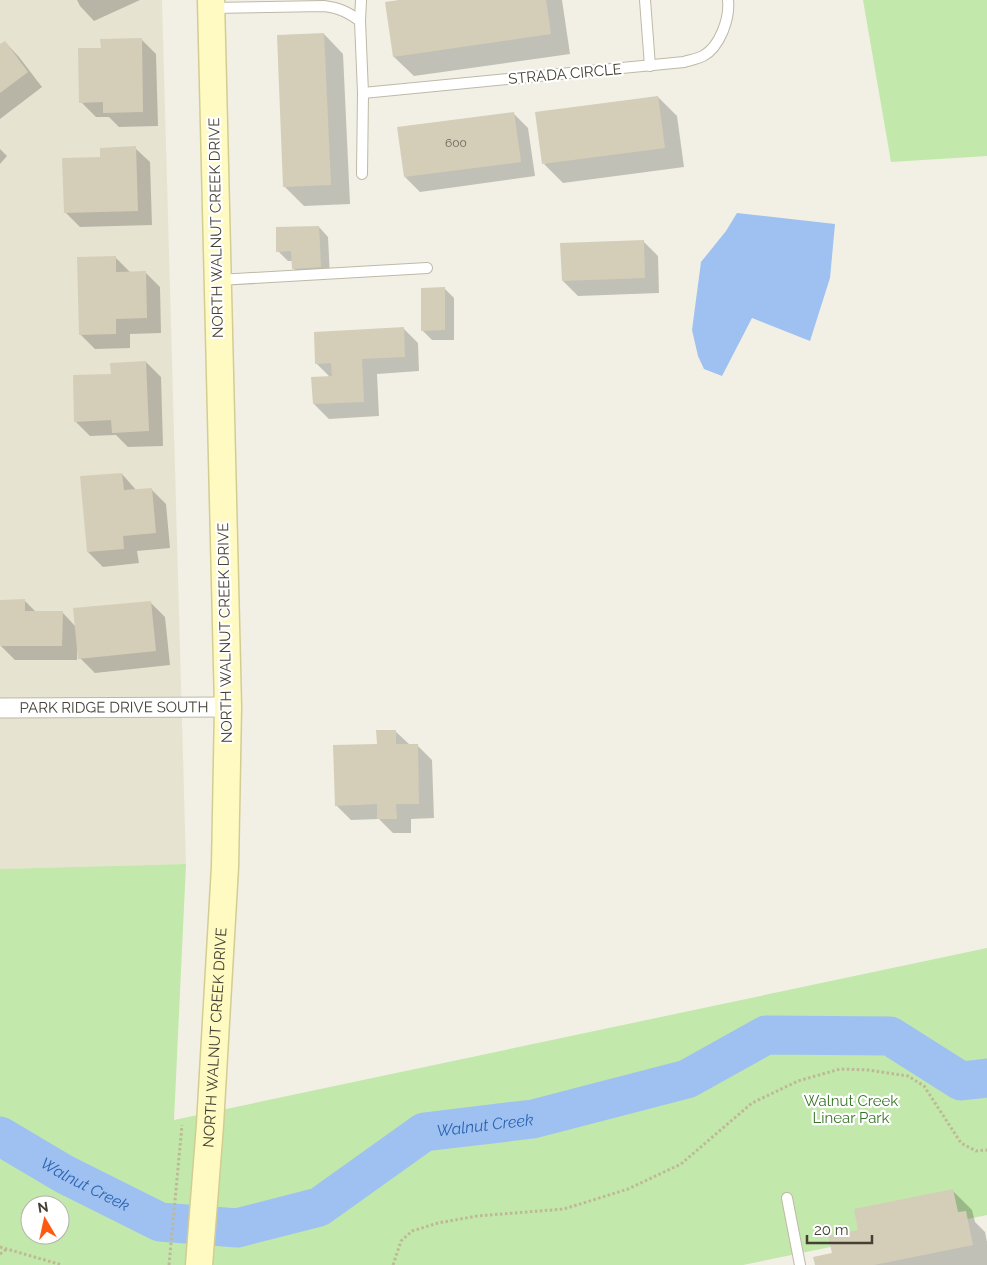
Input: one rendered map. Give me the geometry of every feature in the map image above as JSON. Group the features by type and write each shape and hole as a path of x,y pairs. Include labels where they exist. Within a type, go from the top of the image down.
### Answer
{"main road":[{"name":"NORTH WALNUT CREEK DRIVE","path":"199,1265 210,1125 225,868 228,707 211,4"}],"street":[{"name":"PARK RIDGE DRIVE SOUTH","path":"0,708 228,707"}],"lane":[{"path":"360,0 363,93 362,174"},
{"path":"645,0 650,66"},
{"name":"STRADA CIRCLE","path":"363,93 684,62 704,55 717,42 725,28 728,0"},
{"path":"211,4 324,6 347,12 360,22"},
{"path":"218,280 427,268"},
{"path":"787,1198 800,1265"}],"path":[{"path":"393,1265 401,1241 412,1231 438,1223 477,1216 564,1209 628,1189 682,1164 752,1103 798,1081 840,1069 868,1070 908,1076 924,1086 961,1143 976,1151 987,1150"},
{"path":"169,1265 182,1125"},
{"path":"0,1247 62,1265"},
{"path":"0,1254 7,1249"}],"shaded area":[{"path":"0,0 162,0 186,864 0,869"}],"green space":[{"path":"863,0 987,0 987,156 891,162"},
{"name":"Walnut Creek Linear Park","path":"186,864 174,1120 987,948 987,1215 743,1265 0,1265 0,869"}],"water":[{"path":"737,213 835,224 830,278 810,341 752,318 722,376 704,369 698,356 692,330 701,262 726,231"}],"building":[{"path":"399,0 546,0 551,34 393,57 385,2"},
{"path":"324,33 331,185 283,187 277,35"},
{"path":"142,38 143,112 103,113 103,102 79,103 78,48 101,48 100,39"},
{"path":"5,41 28,72 0,93 0,44"},
{"path":"658,96 665,148 542,164 535,112"},
{"path":"514,112 521,162 404,177 397,127"},
{"path":"136,146 138,211 64,213 62,158 100,157 100,148"},
{"path":"319,226 321,267 292,269 291,251 276,252 276,227"},
{"path":"644,240 645,278 562,281 560,243"},
{"path":"116,256 116,272 146,271 147,318 116,319 116,334 79,335 77,257"},
{"path":"445,287 445,330 421,331 421,288"},
{"path":"404,327 405,357 362,359 364,402 313,404 311,377 332,376 331,363 315,364 314,332"},
{"path":"146,361 149,431 112,433 111,420 74,422 73,375 111,374 110,363"},
{"path":"122,473 124,490 152,488 156,533 123,536 124,549 87,552 80,476"},
{"path":"25,599 25,611 63,611 62,646 0,646 0,600"},
{"path":"151,601 156,651 78,659 73,608"},
{"path":"376,730 396,730 396,744 418,744 419,804 396,804 397,819 377,819 377,804 335,806 333,745 377,744"},
{"path":"953,1189 958,1212 966,1211 973,1245 874,1265 815,1265 813,1257 832,1253 828,1236 858,1230 854,1209"}],"waterway":[{"name":"Walnut Creek","path":"0,1136 64,1174 160,1222 237,1228 319,1207 424,1132 533,1119 687,1079 766,1035 890,1036 961,1081 987,1078"}]}
